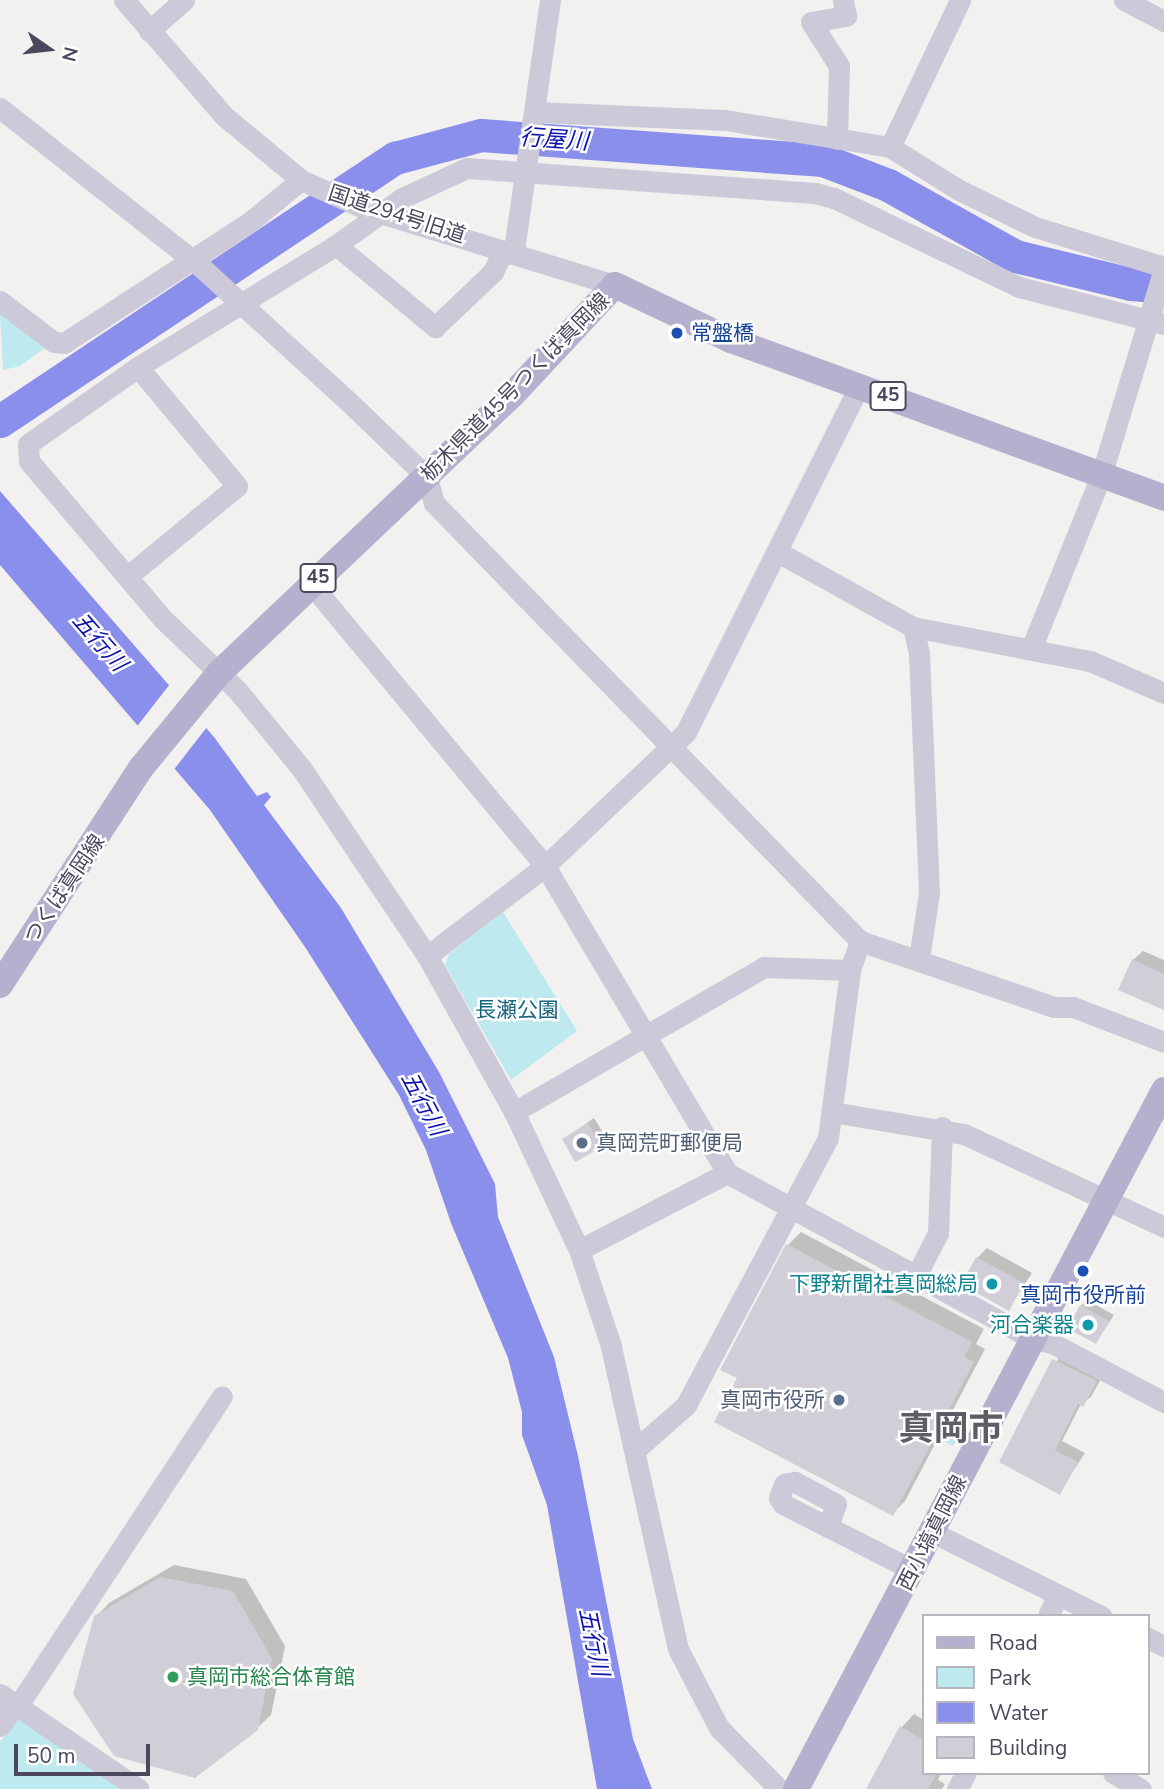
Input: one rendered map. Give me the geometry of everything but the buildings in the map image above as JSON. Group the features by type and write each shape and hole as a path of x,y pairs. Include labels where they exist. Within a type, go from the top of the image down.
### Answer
{"main road":[{"name":"栃木県道45号つくば真岡線","path":"127,793 141,768 215,677 513,394 615,285 731,340 1164,498"},
{"name":"つくば真岡線","path":"4,968 127,793"},
{"name":"西小塙真岡線","path":"796,1789 1164,1090"}],"street":[{"name":"国道294号旧道","path":"124,0 224,116 309,184 374,211 514,250 615,285"},
{"path":"149,31 184,0"},
{"path":"336,245 435,327 493,272 500,257 514,250 550,0"},
{"path":"837,139 839,66 811,22 846,16 843,0"},
{"path":"890,147 960,0"},
{"path":"1124,0 1164,21"},
{"path":"0,108 237,298 426,477 434,503 860,941 919,957 1055,1007 1073,1007 1164,1042"},
{"path":"535,115 725,120 890,147 959,190 1035,227 1164,269 1154,321 1101,476 1031,649"},
{"path":"779,1789 719,1728 686,1669 668,1616 611,1346 579,1251 514,1112 428,956 301,768 162,618 29,461 27,444 237,298 336,245 374,211 467,168 527,169 815,193 834,198 1019,287 1154,321"},
{"path":"0,301 54,342 64,343 196,264 309,184"},
{"path":"128,576 237,485 138,367"},
{"path":"428,956 545,866 686,732 716,678 860,385"},
{"path":"778,552 913,627 1090,661 1164,693"},
{"path":"311,584 545,866 727,1174 1033,1339 1052,1343 1164,1402"},
{"path":"913,627 919,654 929,893 919,957"},
{"path":"635,1450 686,1405 828,1138 850,970 860,941"},
{"path":"514,1112 764,967 850,970"},
{"path":"832,1112 942,1127 1108,1197 1164,1227"},
{"path":"916,1276 938,1233 942,1127"},
{"path":"579,1251 727,1174"},
{"path":"0,1726 11,1702 222,1396"},
{"path":"828,1527 913,1570"},
{"path":"932,1532 1097,1614"},
{"path":"1049,1614 1058,1595"},
{"path":"11,1702 139,1789"},
{"path":"1116,1775 1141,1789"}],"green space":[{"path":"0,313 45,348 20,366 3,370"},
{"name":"長瀬公園","path":"503,912 577,1031 511,1080 445,965 449,954"},
{"path":"952,1409 968,1417 953,1446 937,1437"},
{"path":"25,1718 126,1789 0,1789 0,1742 15,1719"}],"water":[{"name":"五行川","path":"0,491 214,737 257,796 267,792 271,797 264,805 341,908 439,1072 495,1184 498,1217 554,1357 578,1456 633,1739 652,1789 597,1789 547,1505 522,1435 522,1412 508,1358 451,1223 426,1150 399,1095 305,947 210,810 0,565"}],"pier":[{"path":"170,684 207,727 172,772 135,729"}],"waterway":[{"name":"行屋川","path":"0,421 395,158 481,135 823,160 888,185 1015,256 1131,284 1164,287"}],"place":[{"name":"常盤橋","path":"677,333"},
{"name":"真岡荒町郵便局","path":"582,1143"},
{"name":"真岡市役所前","path":"1083,1271"},
{"name":"下野新聞社真岡総局","path":"992,1284"},
{"name":"河合楽器","path":"1088,1325"},
{"name":"真岡市役所","path":"839,1400"},
{"name":"真岡市総合体育館","path":"173,1677"}],"district":[{"name":"真岡市","path":"951,1429"}]}
